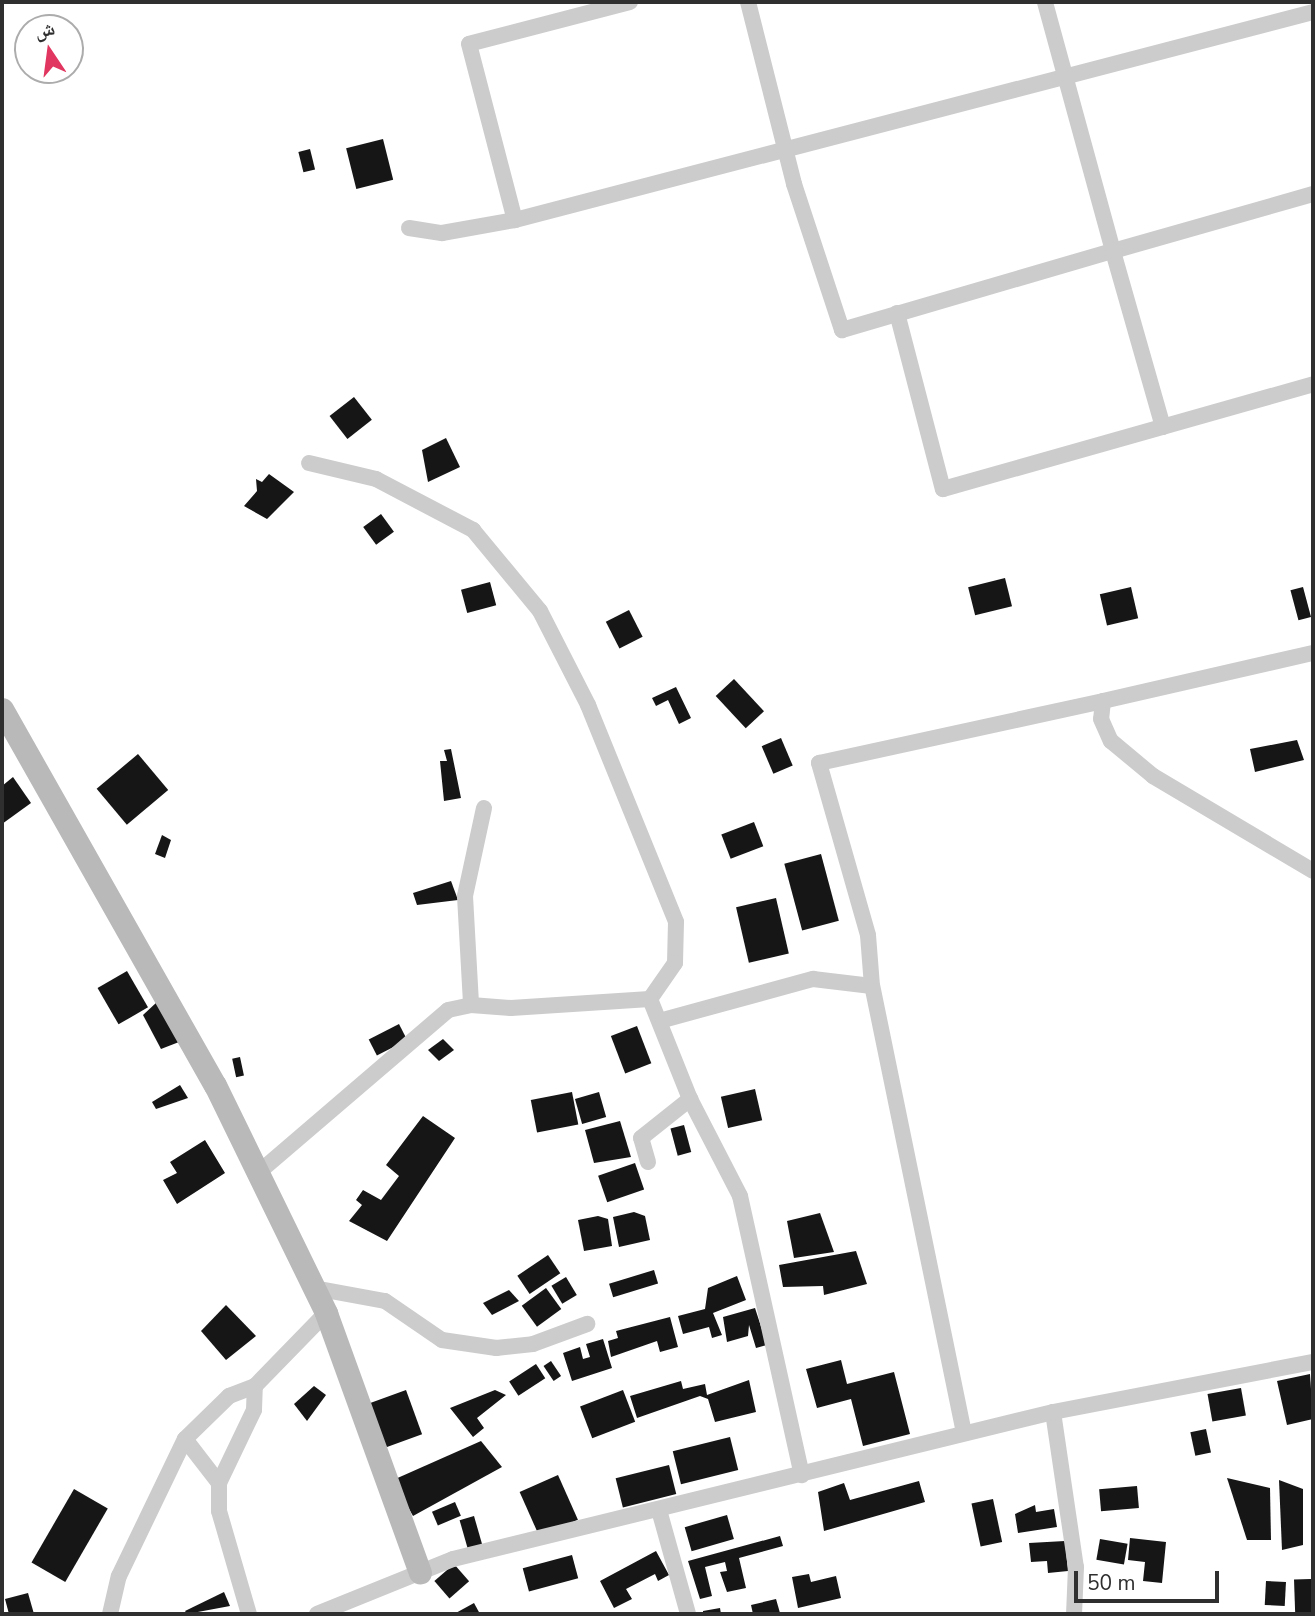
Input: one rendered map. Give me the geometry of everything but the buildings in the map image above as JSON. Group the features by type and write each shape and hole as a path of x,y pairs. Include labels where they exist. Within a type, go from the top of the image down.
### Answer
{"street":[{"path":"515,220 470,44 629,2"},
{"path":"748,2 786,154 842,330 1313,194"},
{"path":"1045,2 1163,427"},
{"path":"409,228 442,233 515,220 786,154 1313,12"},
{"path":"897,313 943,489 1313,384"},
{"path":"309,463 376,478 473,530 540,611 588,705 676,922 675,963 650,999"},
{"path":"964,1433 872,986 867,935 819,763 1313,653"},
{"path":"1103,701 1101,719 1111,741 1153,776 1313,871"},
{"path":"2,709 258,1173 314,1288 326,1314 420,1573"},
{"path":"471,1005 465,896 484,808"},
{"path":"663,1020 813,979 872,986"},
{"path":"258,1173 448,1010 471,1005 511,1008 650,999"},
{"path":"650,999 663,1020 690,1099 740,1196 802,1475"},
{"path":"648,1162 641,1138 690,1099"},
{"path":"314,1288 386,1300 442,1340 496,1348 533,1344 587,1324"},
{"path":"110,1614 119,1576 185,1440 229,1396 255,1386 326,1314"},
{"path":"317,1614 453,1559 1053,1412 1313,1362"},
{"path":"250,1614 219,1511 219,1482 254,1410 255,1386"},
{"path":"1053,1412 1076,1567 1074,1614"},
{"path":"185,1440 219,1482"},
{"path":"659,1510 688,1614"}]}
